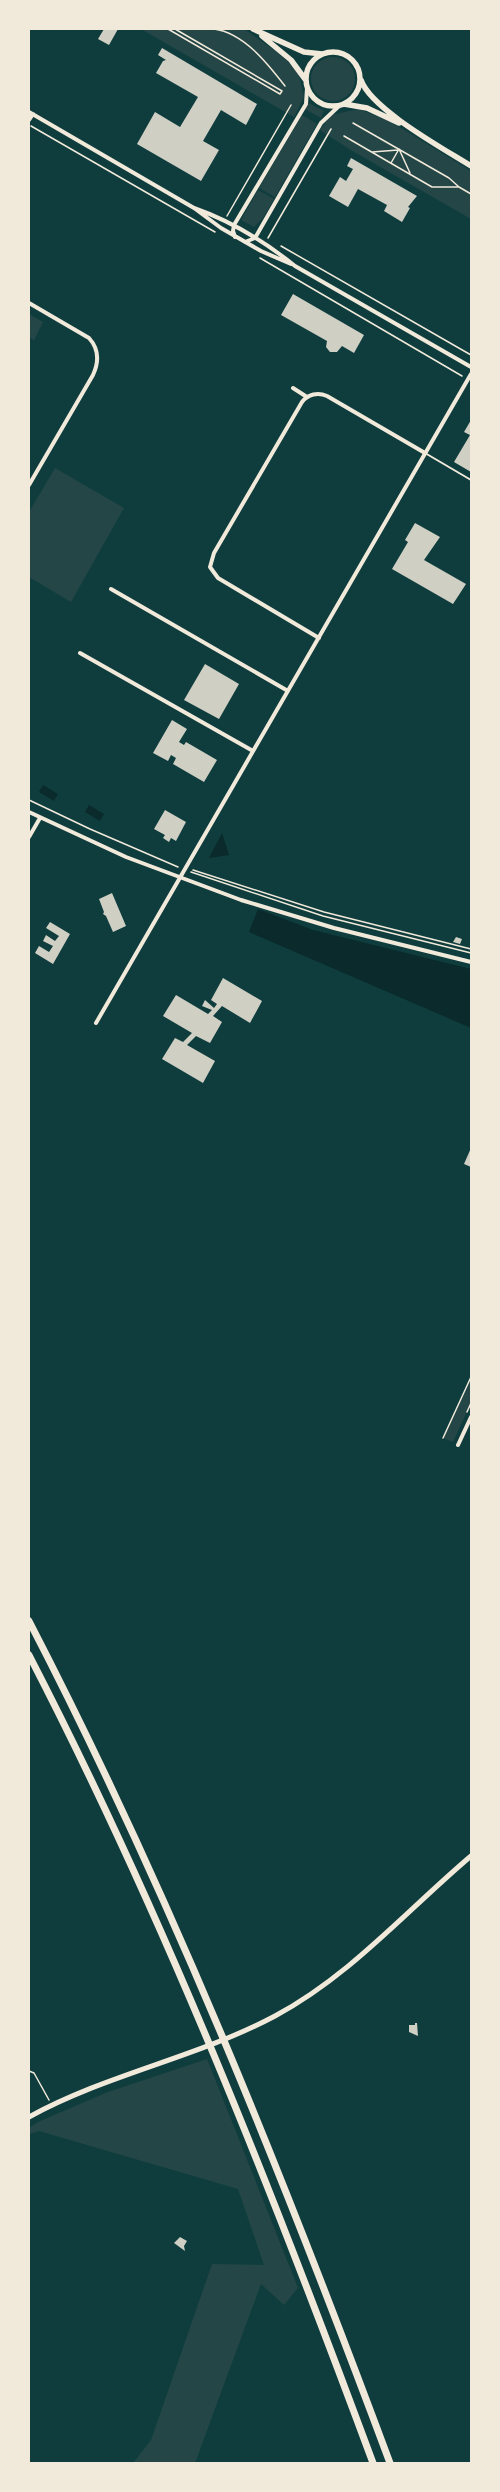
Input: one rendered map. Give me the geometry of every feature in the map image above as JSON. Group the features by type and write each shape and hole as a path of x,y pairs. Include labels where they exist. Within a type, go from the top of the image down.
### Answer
{"highway":[{"path":"29,1622 123,1810 203,1988 293,2206 390,2463"},
{"path":"29,1655 128,1857 189,1994 273,2199 373,2463"}],"main road":[{"path":"252,29 304,52 338,53 348,57 356,64 360,78 370,95 412,129"},
{"path":"252,29 291,60 300,70 306,81 307,88 318,102 328,106 341,105 372,110 412,129 471,166"},
{"path":"306,81 310,64 324,53"},
{"path":"341,105 355,95 360,78"}],"street":[{"path":"235,236 232,231 234,225 306,104 307,88"},
{"path":"245,242 252,241 255,238 321,123 341,105"},
{"path":"29,120 31,113 194,208 245,242 273,258 295,266"},
{"path":"194,208 234,225 295,266 471,368"},
{"path":"29,303 89,338 95,345 98,360 93,375 29,485"},
{"path":"96,1023 471,374"},
{"path":"293,388 307,396 320,393 327,396 425,453"},
{"path":"307,396 214,553 210,567 218,578 319,638"},
{"path":"111,589 288,691"},
{"path":"80,653 253,751"},
{"path":"29,812 126,857 241,900 314,922 471,962"},
{"path":"29,837 40,818"},
{"path":"458,1445 471,1417"},
{"path":"29,2117 52,2105 98,2085 173,2060 253,2027 295,2004 334,1978 471,1856"}],"lane":[{"path":"425,453 471,480"}],"path":[{"path":"168,29 280,94 282,91 175,29"},
{"path":"214,29 222,30 260,54 285,86"},
{"path":"228,214 291,105"},
{"path":"353,123 450,178 459,187 471,194"},
{"path":"29,125 218,234"},
{"path":"268,238 331,129"},
{"path":"344,136 432,186 459,187"},
{"path":"372,152 399,150"},
{"path":"391,163 399,150"},
{"path":"399,150 411,174"},
{"path":"281,246 471,356"},
{"path":"257,257 468,379"},
{"path":"29,800 90,829 185,870 323,916 471,953"},
{"path":"193,870 324,912 471,949"},
{"path":"443,1438 471,1378"},
{"path":"29,2071 34,2074 52,2105"}],"shaded area":[{"path":"141,29 244,29 277,52 298,71 304,97 294,117"},
{"path":"333,57 345,61 351,67 355,79 351,91 345,97 333,101 321,97 315,91 311,79 315,67 321,61"},
{"path":"309,103 324,111 321,118 305,109"},
{"path":"359,109 393,123 471,171 471,219 349,149 320,130 331,115"},
{"path":"302,115 317,124 275,197 259,188"},
{"path":"258,190 274,199 263,218 254,227 241,220"},
{"path":"29,314 43,322 34,340 29,337"},
{"path":"55,468 124,508 71,602 29,577 29,512"},
{"path":"43,785 58,794 54,801 39,792"},
{"path":"89,805 104,814 100,821 85,812"},
{"path":"222,833 229,855 209,858"},
{"path":"258,909 313,930 471,969 471,1028 249,932"},
{"path":"471,1378 471,1403 453,1442 443,1438"},
{"path":"207,2059 298,2288 284,2305 261,2284 195,2463 133,2463 151,2440 212,2264 264,2265 238,2189 39,2131 29,2134 29,2128 38,2122 108,2092"}],"building":[{"path":"104,29 118,29 109,45 98,39"},
{"path":"162,48 257,104 246,125 221,110 203,141 219,150 201,181 137,144 155,112 180,127 198,97 156,73 163,61 166,60 158,55"},
{"path":"351,158 417,196 408,207 410,208 402,222 384,211 387,205 358,189 348,207 329,196 340,177 346,181 353,169 347,166"},
{"path":"293,294 364,335 354,353 342,346 337,352 330,352 326,347 327,341 281,315"},
{"path":"471,420 471,472 454,462 470,435 464,432"},
{"path":"415,523 440,537 424,560 466,584 453,604 392,569 408,542 405,540"},
{"path":"205,664 239,684 219,719 184,700"},
{"path":"172,720 187,729 179,742 184,745 186,742 217,760 204,782 173,764 176,758 171,755 168,761 153,753"},
{"path":"165,810 186,822 176,841 171,838 169,842 163,838 165,835 154,829"},
{"path":"112,893 126,926 113,932 106,916 103,914 104,912 99,899"},
{"path":"50,922 70,934 53,964 35,953 39,946 49,952 53,946 43,941 46,935 55,941 59,936 46,928"},
{"path":"456,937 462,939 460,944 453,942"},
{"path":"223,978 262,1001 250,1023 222,1006 213,1016 222,1022 210,1043 196,1036 187,1045 215,1061 203,1083 162,1059 175,1038 183,1042 192,1033 163,1016 176,995 208,1014 212,1010 202,1006 205,1000 214,1008 217,1004 211,1000"},
{"path":"471,1148 471,1167 464,1164"},
{"path":"415,2023 417,2023 418,2036 409,2032 409,2025 415,2025"},
{"path":"180,2237 187,2241 184,2246 185,2251 174,2243"}]}
